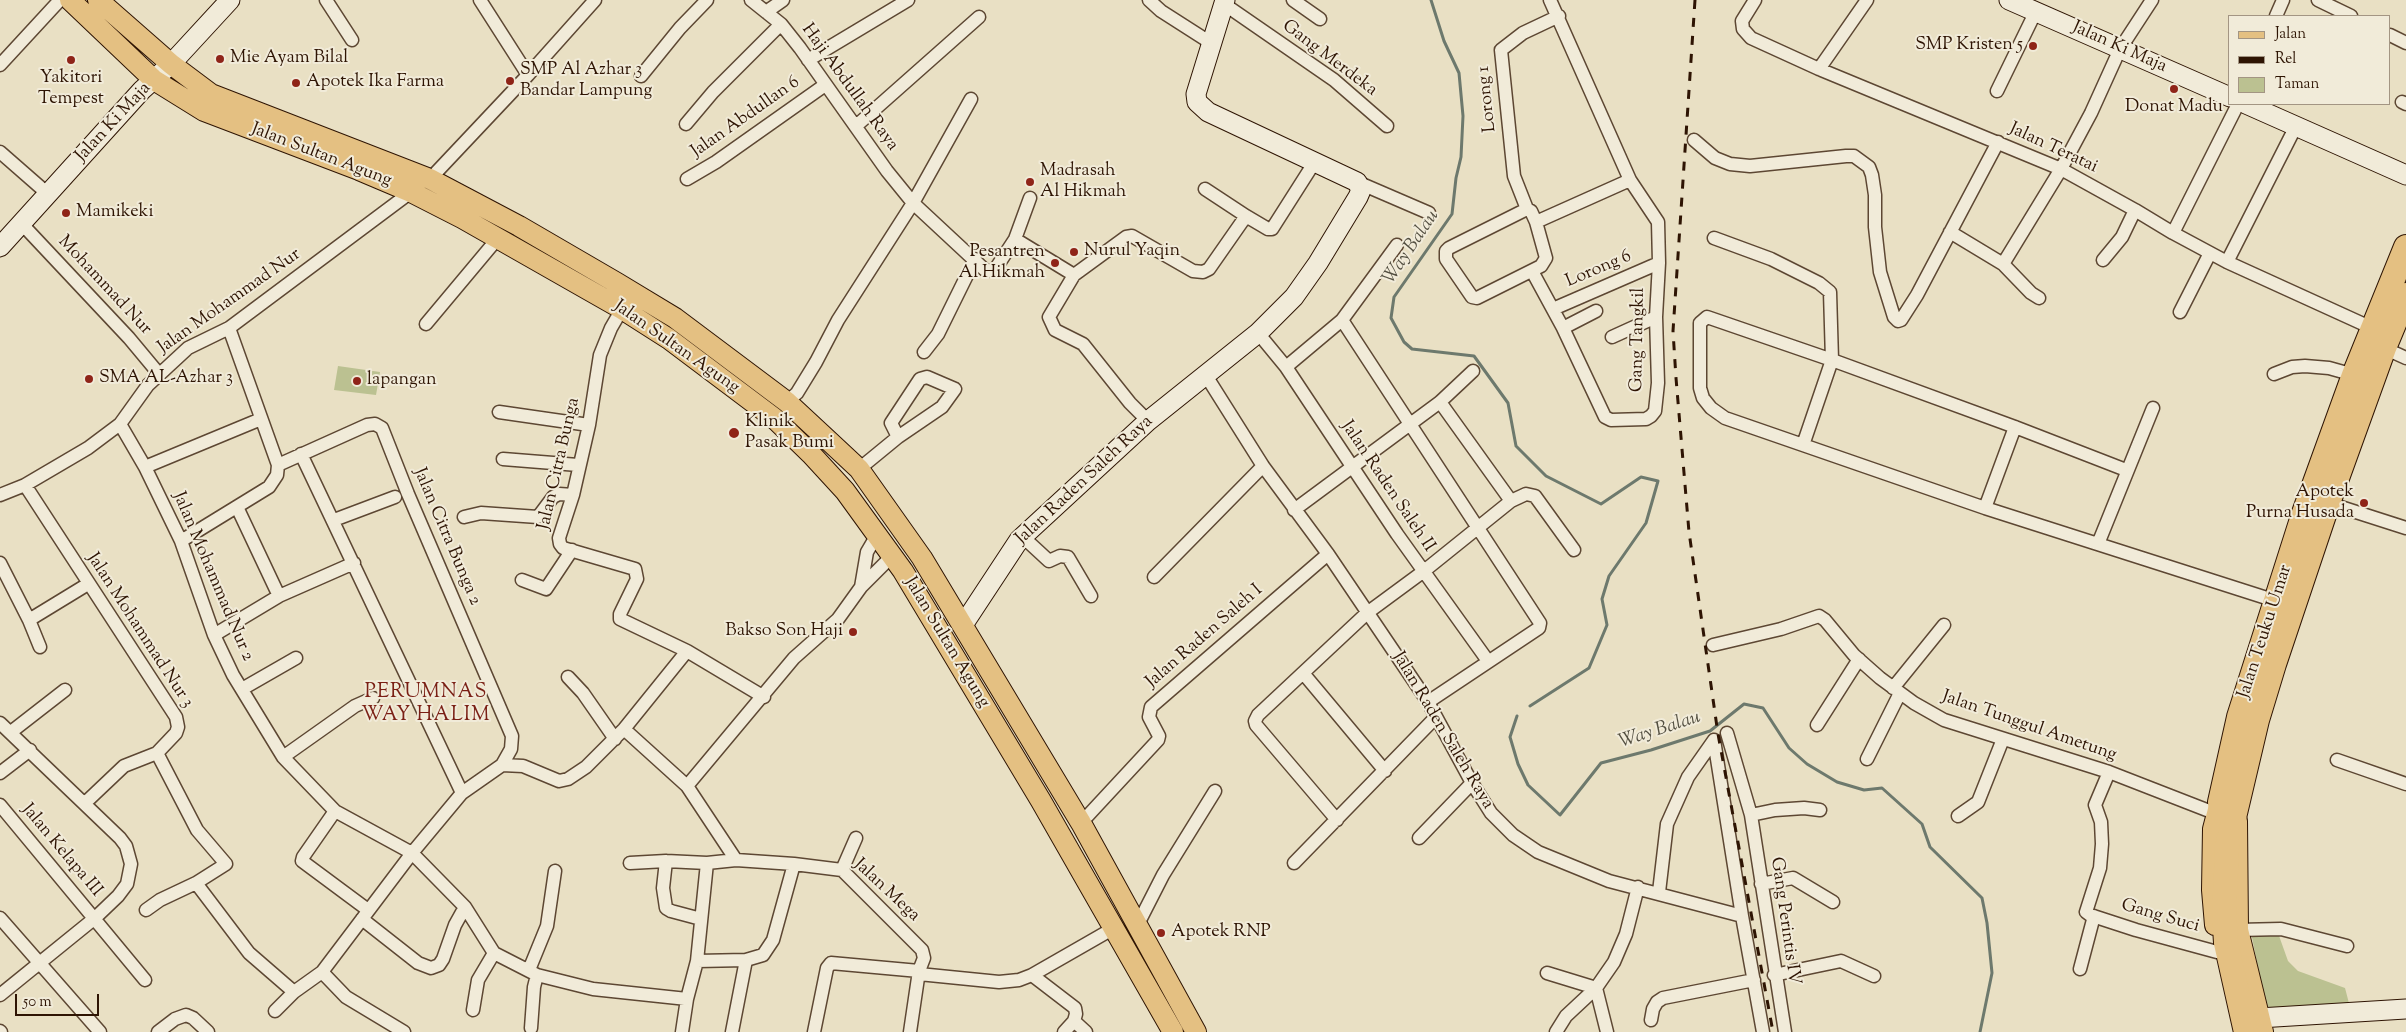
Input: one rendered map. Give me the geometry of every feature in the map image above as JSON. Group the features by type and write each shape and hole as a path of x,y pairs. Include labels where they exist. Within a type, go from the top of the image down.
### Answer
{"highway":[{"name":"Jalan Teuku Umar","path":"2226,812 2328,503 2406,247"},
{"name":"Jalan Teuku Umar","path":"2226,812 2239,717 2304,513 2354,375 2406,295"},
{"path":"2226,812 2227,847 2224,911 2226,943 2256,1027"}],"main road":[{"name":"Jalan Sultan Agung","path":"70,0 154,80 204,111 362,162 430,180 561,250 674,318 787,402 859,469 922,558 1081,823 1193,1025"},
{"name":"Jalan Sultan Agung","path":"98,0 171,64 211,94 362,162 411,192 498,238 622,309 668,339 774,418 812,454 845,491 897,564 1041,801 1173,1031"},
{"path":"897,564 922,558"},
{"path":"1041,801 1061,789"},
{"name":"Jalan Teuku Umar","path":"2238,1032 2217,952 2212,890 2213,829 2226,812 2239,838 2238,930 2256,1027"},
{"path":"1173,1031 1193,1025"}],"street":[{"path":"0,65 60,0"},
{"name":"Jalan Ki Maja","path":"2,241 48,194 142,90 171,64 230,0"},
{"path":"326,0 352,40"},
{"path":"480,0 528,75"},
{"path":"430,180 595,0"},
{"path":"641,76 680,28 706,0"},
{"name":"Haji Abdullah Raya","path":"751,0 781,24 887,171 913,203 985,270 994,271 1014,239"},
{"path":"766,12 783,0"},
{"path":"808,60 908,0"},
{"path":"1149,0 1161,11 1212,44"},
{"path":"1293,0 1320,19"},
{"name":"Gang Tangkil","path":"1532,270 1563,328 1605,417 1611,420 1646,419 1655,411 1658,383 1656,318 1659,263 1658,222 1630,180 1559,16 1550,0"},
{"name":"Jalan Teratai","path":"1754,0 1742,21 1743,29 1747,35 1819,69 2061,169 2172,233 2378,338 2406,358"},
{"path":"1819,69 1867,0"},
{"name":"Jalan Ki Maja","path":"2009,0 2228,96"},
{"path":"2003,264 2061,169 2091,113 2120,49 2152,0"},
{"path":"2276,15 2283,0"},
{"path":"2318,0 2349,15"},
{"path":"1224,2 1196,94 1198,102 1208,112 1357,182 1429,213"},
{"name":"Gang Merdeka","path":"1224,2 1334,80 1387,126"},
{"path":"1997,91 2036,11"},
{"name":"Lorong 1","path":"1527,210 1514,176 1501,50 1523,33 1559,16"},
{"path":"856,126 979,17"},
{"path":"686,124 713,92 781,24"},
{"path":"2391,36 2406,43"},
{"name":"Jalan Abdullan 6","path":"687,179 716,162 824,84"},
{"path":"787,402 797,393 838,320 913,203 971,100"},
{"path":"2172,233 2237,105"},
{"path":"2248,105 2406,175"},
{"path":"2227,262 2296,126"},
{"path":"1694,140 1715,158 1730,164 1750,166 1854,156 1869,167 1875,195 1874,227 1880,272 1894,318 1898,321 1901,320 1917,295 1998,142"},
{"path":"0,152 48,194"},
{"path":"1205,190 1268,229 1272,229 1314,162"},
{"path":"1536,222 1630,180"},
{"name":"Jalan Raden Saleh Raya","path":"963,625 1014,546 1023,537 1148,421 1258,333 1294,297 1318,263 1358,197 1361,190 1357,182"},
{"name":"Jalan Mohammad Nur","path":"0,495 25,485 88,448 120,424 148,385 188,348 229,328 411,192"},
{"path":"1030,198 1014,239 1074,276"},
{"path":"1527,210 1531,211 1536,222 1546,258 1541,266 1477,298 1472,298 1446,255 1449,248 1527,210"},
{"path":"2103,260 2122,236 2135,210"},
{"path":"1148,421 1130,403 1083,344 1064,336 1050,324 1049,317 1074,276 1126,237 1132,236 1194,271 1203,272 1209,269 1246,216"},
{"name":"Mohammad Nur","path":"21,223 123,332 159,374"},
{"path":"1950,232 2003,264 2031,293 2039,298"},
{"path":"426,324 498,238"},
{"path":"1714,238 1771,259 1827,288 1831,297 1832,360 1803,445"},
{"path":"1286,367 1342,320 1397,245"},
{"path":"2180,312 2210,253"},
{"path":"924,352 938,334 975,259"},
{"name":"Lorong 6","path":"1553,309 1659,263"},
{"name":"Jalan Citra Bunga","path":"622,309 611,328 600,355 589,425 578,465 573,495 559,538 560,544 563,548 621,563 635,569 637,579 620,614 620,619 687,651"},
{"path":"1563,328 1596,311"},
{"path":"2126,470 1832,360 1707,317 1700,324 1700,388 1703,398 1710,408 1726,418 1985,508 2276,601"},
{"path":"1612,338 1656,318"},
{"path":"1342,320 1540,623 1539,628 1428,702"},
{"path":"181,542 270,487 276,475 278,465 229,328"},
{"name":"Jalan Raden Saleh II","path":"1258,333 1286,367 1352,468 1488,661"},
{"path":"2274,374 2292,367 2305,366 2330,368 2354,375"},
{"path":"1294,510 1440,402 1473,371"},
{"name":"Jalan Raden Saleh Raya","path":"1205,374 1263,466 1328,554 1428,702 1460,758 1472,784 1491,813 1513,835 1538,852 1609,880 1742,916"},
{"path":"859,469 898,437 942,407 955,389 927,377 920,378 891,423 898,437"},
{"path":"1440,402 1511,501"},
{"path":"2098,544 2126,470 2153,408"},
{"path":"499,412 589,425"},
{"path":"145,467 262,419"},
{"name":"Jalan Mohammad Nur 2","path":"120,424 145,467 181,542 214,635 242,689 283,757 335,811 412,853 465,907 487,937 494,953"},
{"name":"Jalan Citra Bunga 2","path":"278,465 367,425 375,424 382,428 408,494 512,736 511,749 502,765"},
{"path":"1985,508 2015,427"},
{"path":"301,454 462,793"},
{"path":"503,459 578,465"},
{"path":"1154,577 1263,466"},
{"name":"Jalan Mohammad Nur 3","path":"25,485 176,717 178,727 176,733 157,754"},
{"path":"464,517 481,513 538,517 552,497 559,494 573,495"},
{"path":"1337,820 1255,723 1258,716 1367,613 1424,571 1476,527 1511,501 1526,494 1535,496 1574,550"},
{"path":"334,520 395,497"},
{"path":"2328,503 2406,528"},
{"path":"237,507 279,596"},
{"path":"687,786 794,658 838,619 860,587 867,552 877,535"},
{"path":"1023,537 1050,561 1060,556 1068,557 1091,596"},
{"path":"522,580 546,589 572,550"},
{"name":"Jalan Raden Saleh I","path":"1081,823 1158,740 1159,736 1149,717 1151,707 1328,554"},
{"path":"0,563 5,588 29,620 40,647"},
{"path":"214,635 279,596 354,563"},
{"path":"860,587 897,564"},
{"path":"29,620 88,584"},
{"name":"Jalan Tunggul Ametung","path":"1713,646 1781,629 1819,616 1825,620 1859,659 1897,690 1944,720 2110,772 2226,812"},
{"path":"1867,759 1897,690 1944,625"},
{"path":"275,1011 294,992 322,972 412,853 462,793 502,765 523,766 559,781 564,781 586,766 624,729 687,651 764,696"},
{"path":"242,689 296,658"},
{"path":"1817,725 1859,659"},
{"path":"1303,673 1385,771"},
{"path":"568,677 583,693 614,739"},
{"path":"11,732 65,690"},
{"path":"283,757 355,706 373,698"},
{"path":"1294,863 1436,717"},
{"path":"0,722 85,803 126,846 131,864 124,888 94,918 0,995"},
{"path":"624,729 687,786 736,860"},
{"name":"Gang Perintis IV","path":"1727,733 1751,815 1784,1032"},
{"path":"1958,816 1978,802 2003,739"},
{"path":"1659,892 1667,824 1688,777 1714,740 1742,916 1763,1032"},
{"path":"0,774 30,750"},
{"path":"85,803 124,766 157,754 197,830 226,864 196,883 176,891 146,910"},
{"path":"2337,760 2406,784"},
{"path":"2080,969 2094,916 2086,912 2086,908 2100,868 2102,852 2101,822 2097,814 2096,805 2110,772"},
{"path":"1419,838 1472,784"},
{"path":"1138,924 1163,875 1215,792"},
{"name":"Jalan Kelapa III","path":"0,805 145,980"},
{"path":"1751,815 1775,810 1804,808 1820,810"},
{"path":"335,811 302,861 365,914 418,963 431,968 439,965 455,925 465,907"},
{"path":"842,870 856,838"},
{"name":"Jalan Mega","path":"630,863 666,861 707,863 736,860 842,870 922,950 924,958 919,973 910,1032"},
{"path":"666,861 663,888 666,908 701,919"},
{"path":"682,1032 687,999 697,961 707,863"},
{"path":"697,961 746,960 763,955 770,948 794,864"},
{"path":"531,1028 534,987 533,972 548,926 555,871"},
{"path":"1761,884 1793,878 1834,902"},
{"path":"196,883 249,953 294,992"},
{"path":"1556,1032 1566,1016 1596,988 1614,962 1626,934 1638,887"},
{"name":"Gang Suci","path":"2094,916 2217,952"},
{"path":"0,918 100,1032"},
{"path":"814,1032 827,968 831,963 999,982 1019,980 1032,975 1114,928"},
{"path":"2238,930 2281,929 2347,946"},
{"path":"472,1010 478,980 494,953 533,972 593,989 687,999"},
{"path":"732,1032 746,960"},
{"path":"1774,975 1841,961 1874,976"},
{"path":"322,972 346,997 404,1032"},
{"path":"1548,973 1596,988"},
{"path":"1032,975 1075,1008 1074,1021 1064,1032"},
{"path":"1651,1020 1653,1009 1657,1002 1663,998 1754,980"},
{"path":"1596,988 1607,1032"},
{"path":"2256,1027 2406,1009"},
{"path":"158,1032 175,1019 186,1016 193,1018 208,1032"},
{"path":"1074,1021 1086,1032"}],"green space":[{"name":"lapangan","path":"338,366 380,372 376,395 334,390"},
{"path":"2251,932 2278,933 2288,961 2298,971 2345,988 2351,1011 2267,1016"}],"waterway":[{"name":"Way Balau","path":"1431,0 1444,41 1459,73 1463,116 1461,157 1456,178 1452,214 1394,297 1391,318 1404,342 1412,349 1474,356 1508,403 1516,446 1546,476 1601,504 1641,477 1658,481 1646,523 1609,576 1602,599 1607,625 1589,668 1530,706"},
{"name":"Way Balau","path":"1517,716 1510,737 1518,764 1528,785 1560,815 1601,763 1651,750 1710,731 1744,704 1763,708 1789,748 1807,764 1837,782 1864,790 1882,788 1922,824 1930,847 1982,898 1987,923 1992,973 1980,1032"}],"railway":[{"path":"1695,0 1673,331 1676,378 1689,532 1718,734 1773,1032"}],"place":[{"name":"SMP Kristen 5","path":"2033,46"},
{"name":"Mie Ayam Bilal","path":"220,59"},
{"name":"Yakitori Tempest","path":"71,60"},
{"name":"SMP Al Azhar 3 Bandar Lampung","path":"510,81"},
{"name":"Apotek Ika Farma","path":"296,83"},
{"name":"Donat Madu","path":"2174,89"},
{"name":"Madrasah Al Hikmah","path":"1030,182"},
{"name":"Mamikeki","path":"66,213"},
{"name":"Nurul Yaqin","path":"1074,252"},
{"name":"Pesantren Al Hikmah","path":"1055,263"},
{"name":"SMA AL-Azhar 3","path":"89,379"},
{"name":"lapangan","path":"357,381"},
{"name":"Klinik Pasak Bumi","path":"734,433"},
{"name":"Apotek Purna Husada","path":"2364,503"},
{"name":"Bakso Son Haji","path":"853,632"},
{"name":"Apotek RNP","path":"1161,933"}],"district":[{"name":"PERUMNAS WAY HALIM","path":"426,706"}]}
